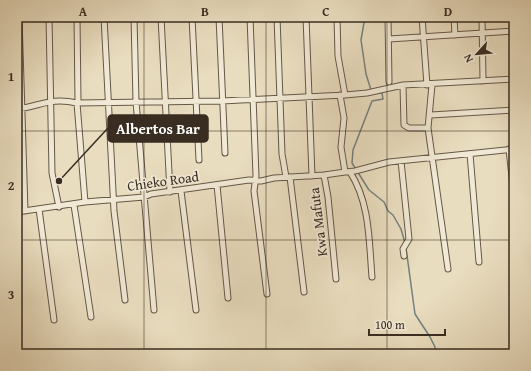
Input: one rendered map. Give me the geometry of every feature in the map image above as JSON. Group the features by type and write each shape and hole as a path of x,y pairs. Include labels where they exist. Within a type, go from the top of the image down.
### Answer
{"street":[{"path":"19,17 19,109 25,211"},
{"path":"49,17 49,101 52,173 59,207"},
{"path":"77,17 77,102 85,202"},
{"path":"104,17 114,200 125,300"},
{"path":"134,17 136,102 154,310"},
{"path":"162,17 170,192"},
{"path":"192,17 199,160"},
{"path":"219,17 225,153"},
{"path":"250,17 255,202 267,294"},
{"path":"277,17 282,154 288,177 304,292"},
{"path":"306,17 312,176"},
{"path":"337,17 338,56 343,95 344,118 341,147 363,196 368,223 372,277"},
{"path":"388,17 389,82"},
{"path":"422,17 431,115 428,128 448,269"},
{"path":"454,17 455,35"},
{"path":"482,17 483,81"},
{"path":"513,17 514,39"},
{"path":"389,39 514,31"},
{"path":"19,109 62,99 77,102 108,103 196,100 222,101 343,95 367,93 403,85 429,85 514,79"},
{"path":"403,85 404,125 409,128 428,128"},
{"path":"431,115 514,110"},
{"path":"324,175 352,171 389,162 511,149 514,196"},
{"path":"470,154 479,262"},
{"path":"401,161 409,239 403,249 404,256"},
{"name":"Kwa Mafuta","path":"312,176 324,175 328,197 336,279"},
{"name":"Chieko Road","path":"17,212 85,202 144,197 151,194 181,191 249,180 255,181 312,176"},
{"path":"217,185 228,298"},
{"path":"181,191 196,310"},
{"path":"74,204 91,317"},
{"path":"39,209 54,320"},
{"path":"17,293 18,327"}],"waterway":[{"path":"365,17 361,40 366,74 371,90"},
{"path":"379,93 382,93 383,99 372,101 353,150 352,163 369,190 384,202 388,211 393,215 401,229 405,243"},
{"path":"406,248 415,314 430,337 435,347 435,354"}],"place":[{"name":"Albertos Bar","path":"59,181"}]}
